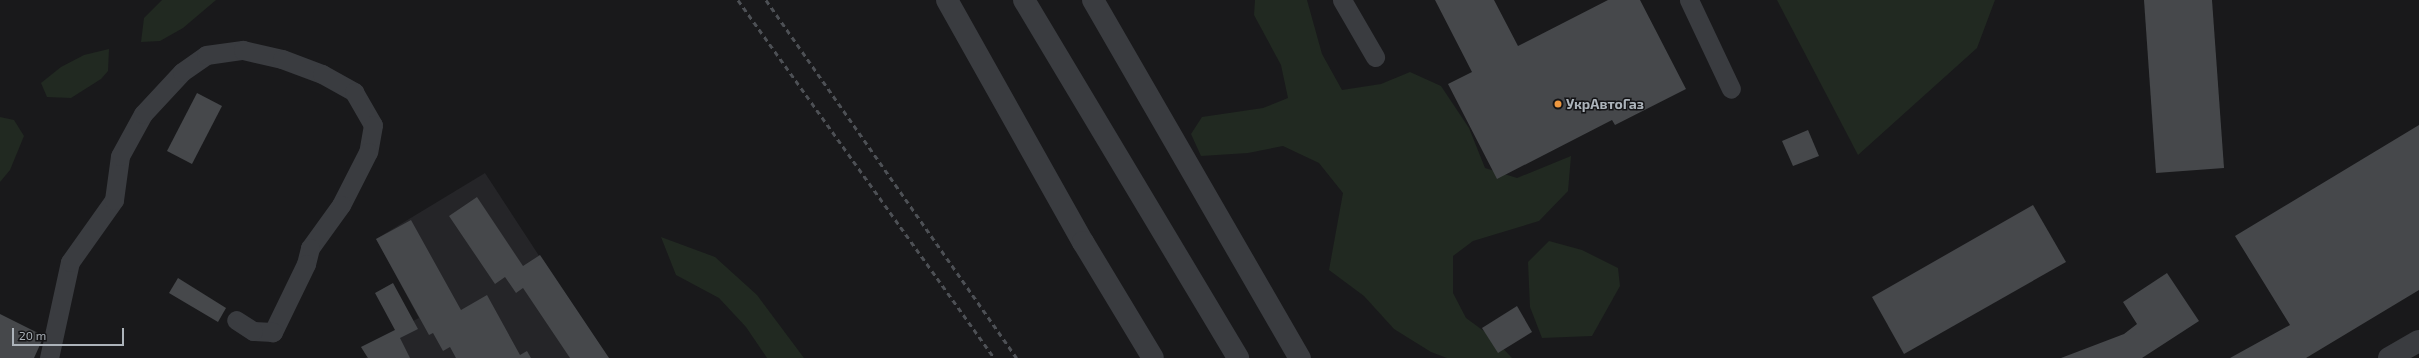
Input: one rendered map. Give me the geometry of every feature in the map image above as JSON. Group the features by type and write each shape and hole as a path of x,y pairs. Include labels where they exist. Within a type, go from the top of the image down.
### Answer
{"street":[{"path":"947,0 1083,242 1153,358"},
{"path":"1024,0 1238,358"},
{"path":"1093,0 1300,358"},
{"path":"2388,358 2419,341"}],"lane":[{"path":"1342,0 1375,57"},
{"path":"1689,0 1731,89"},
{"path":"49,358 70,262 114,200 120,156 143,114 182,72 206,55 243,50 282,59 322,74 354,92 373,125 368,152 341,205 310,248 306,264 273,332 253,331 236,320"}],"shaded area":[{"path":"162,0 216,0 183,28 160,41 141,42 144,18"},
{"path":"1255,0 1307,0 1322,54 1342,90 1381,84 1410,72 1441,86 1469,128 1485,168 1517,178 1571,156 1568,191 1539,221 1473,241 1453,256 1453,293 1466,318 1492,337 1512,358 1447,358 1431,352 1394,329 1364,296 1329,270 1343,193 1319,163 1283,146 1248,153 1201,156 1191,134 1202,117 1263,108 1288,98 1281,65 1254,15"},
{"path":"1777,0 1995,0 1977,48 1858,155"},
{"path":"109,49 108,71 101,79 71,98 47,97 41,83 61,67 84,55"},
{"path":"0,117 14,120 24,136 10,170 0,182"},
{"path":"485,173 549,271 609,358 365,358 367,357 361,347 419,318 376,239"},
{"path":"661,237 715,257 757,295 804,358 767,358 746,327 719,298 676,275"},
{"path":"1549,241 1582,250 1618,268 1620,286 1592,336 1542,338 1530,307 1528,262"}],"building":[{"name":"УкрАвтоГаз","path":"1435,0 1494,0 1518,46 1608,0 1640,0 1686,89 1615,125 1612,120 1497,179 1448,84 1472,72"},
{"path":"2144,0 2212,0 2224,168 2156,173"},
{"path":"197,93 222,106 192,164 167,151"},
{"path":"2419,125 2419,290 2306,358 2230,358 2290,325 2235,236"},
{"path":"1808,130 1819,156 1793,166 1782,141"},
{"path":"477,197 523,266 540,255 609,358 570,358 523,288 516,293 505,277 495,284 449,216"},
{"path":"2033,205 2066,262 1904,354 1872,297"},
{"path":"411,220 461,310 487,295 520,355 527,351 531,358 456,358 450,347 443,351 433,333 429,335 376,239"},
{"path":"2167,273 2199,321 2142,358 2061,358 2124,334 2137,324 2123,302"},
{"path":"178,278 226,308 218,322 169,293"},
{"path":"393,283 418,329 400,338 410,358 368,358 361,347 395,330 375,293"},
{"path":"1517,306 1532,332 1498,353 1482,328"},
{"path":"0,314 44,336 34,358 0,358"}],"railway":[{"path":"738,0 994,358"},
{"path":"766,0 1017,358"}],"place":[{"name":"УкрАвтоГаз","path":"1558,104"}]}
